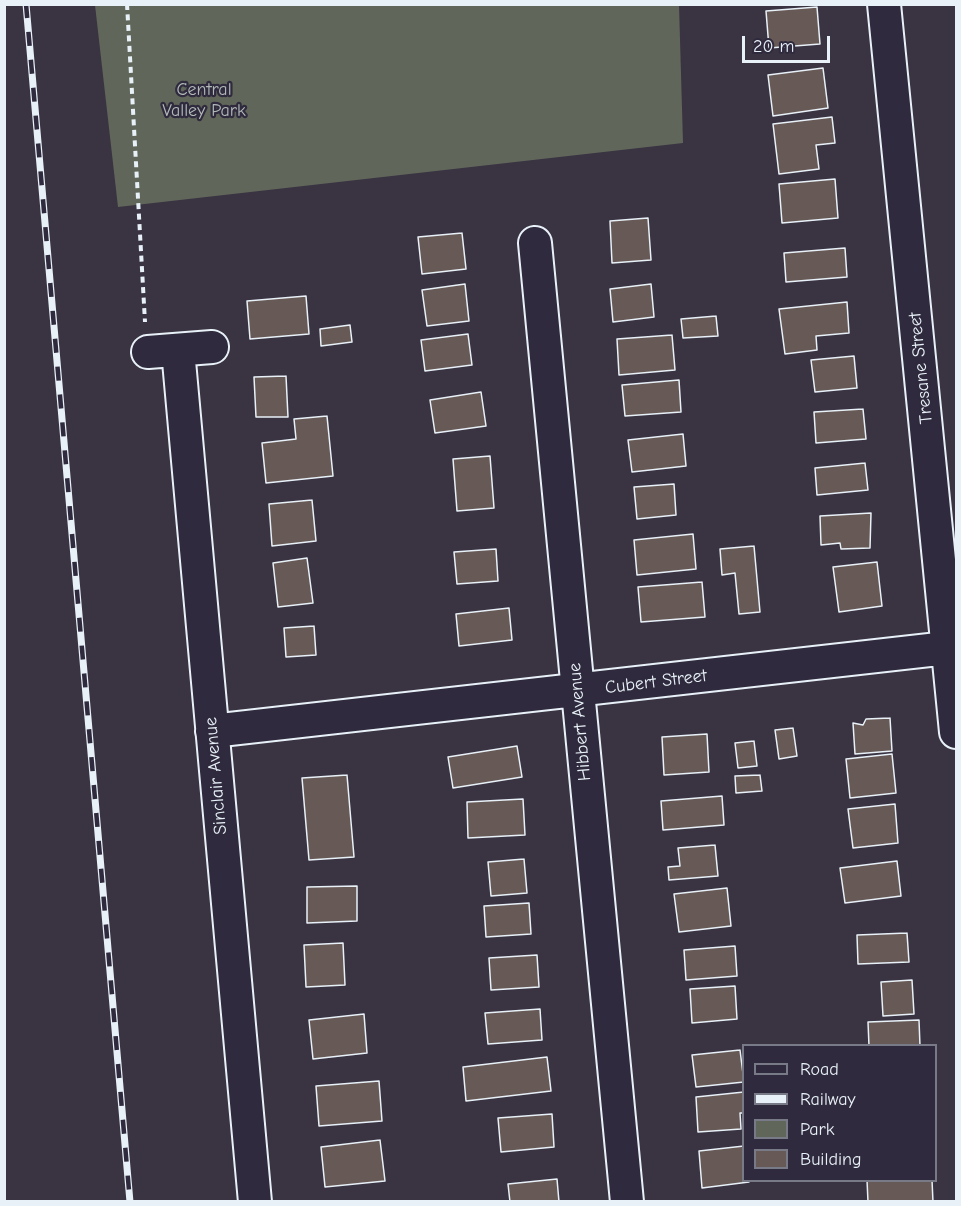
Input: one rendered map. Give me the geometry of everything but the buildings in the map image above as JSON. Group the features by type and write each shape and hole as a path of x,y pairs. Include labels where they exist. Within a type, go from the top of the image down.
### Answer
{"street":[{"name":"Tresane Street","path":"884,4 953,647 957,732"},
{"name":"Hibbert Avenue","path":"535,243 627,1202"},
{"path":"147,352 212,347"},
{"name":"Sinclair Avenue","path":"178,350 255,1202"},
{"name":"Cubert Street","path":"212,731 953,647"}],"path":[{"path":"127,4 147,352"}],"green space":[{"name":"Central Valley Park","path":"95,5 679,5 683,143 118,207"}],"railway":[{"path":"26,4 130,1202"}]}
